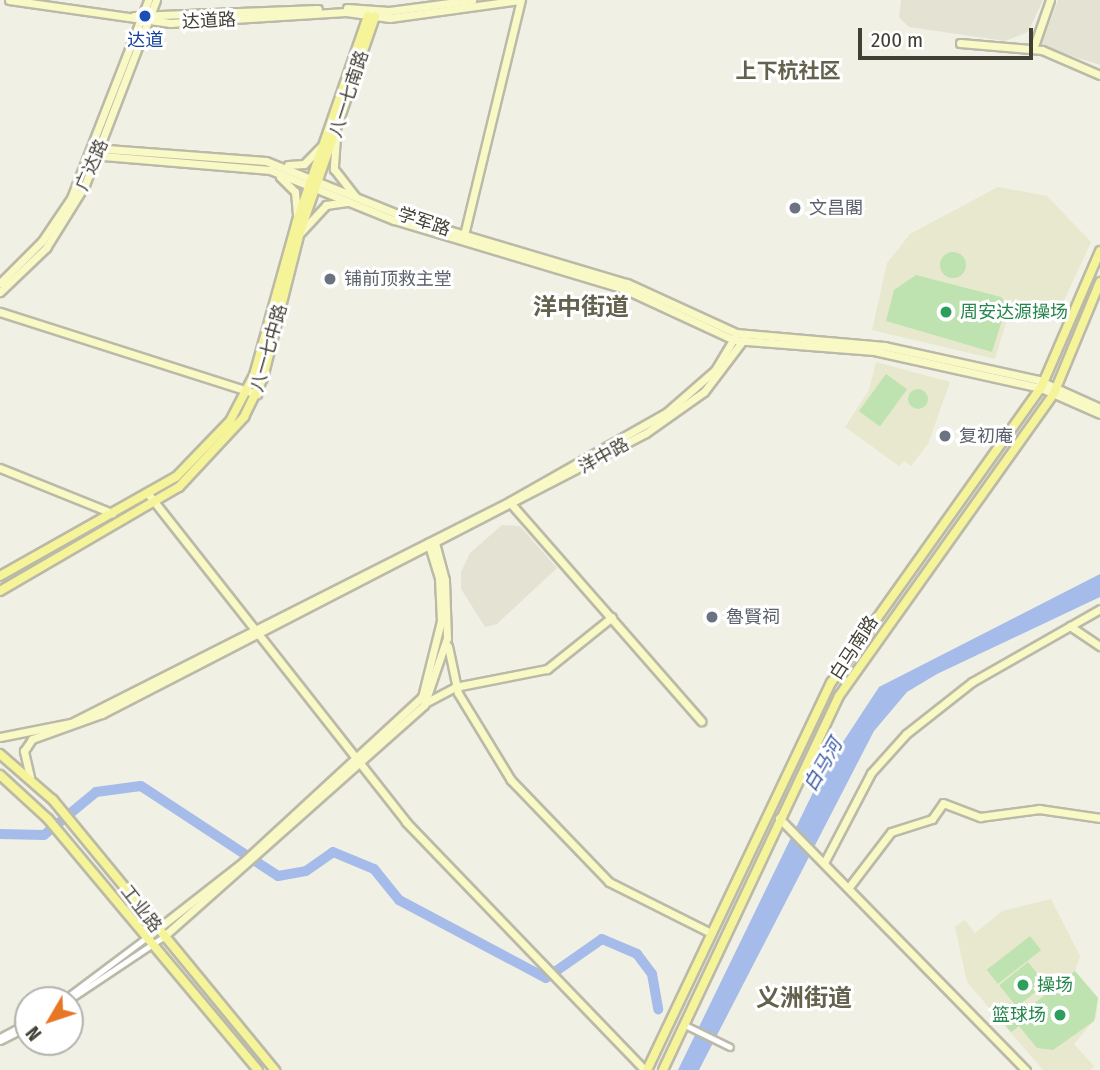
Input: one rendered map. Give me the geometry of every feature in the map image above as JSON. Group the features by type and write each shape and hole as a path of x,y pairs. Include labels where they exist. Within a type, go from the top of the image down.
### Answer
{"main road":[{"name":"八一七南路","path":"315,182 373,13"},
{"name":"八一七中路","path":"0,576 112,513 154,497 215,441 248,390 297,221 315,182"},
{"name":"八一七中路","path":"0,592 154,497 215,455 257,394 315,182"},
{"name":"白马南路","path":"646,1070 836,674 1043,385 1100,251"},
{"path":"663,1070 779,818 864,654 1055,390 1100,282"},
{"name":"工业路","path":"0,754 53,800 69,818 161,934 275,1070"},
{"name":"工业路","path":"0,775 48,819 258,1070"}],"street":[{"name":"达道路","path":"9,0 146,20 373,13"},
{"name":"达道路","path":"36,0 146,20"},
{"name":"广达路","path":"0,292 56,234 96,151 146,20 150,0"},
{"name":"八一七南路","path":"373,13 378,0"},
{"path":"373,13 472,0"},
{"path":"373,13 521,0 464,235"},
{"path":"1033,49 1050,0"},
{"path":"960,44 1033,49 1100,75"},
{"path":"272,166 304,164 333,136"},
{"path":"333,136 336,173 361,201"},
{"name":"广达路","path":"0,283 52,228 96,151"},
{"name":"学军路","path":"96,151 272,166 361,201 464,235 627,283 740,338"},
{"path":"272,166 292,187 297,221"},
{"name":"学军路","path":"315,182 349,202 624,289 740,338"},
{"path":"300,232 326,205 349,202"},
{"path":"0,312 257,394"},
{"path":"740,338 874,344 1043,385 1100,408"},
{"name":"洋中路","path":"431,543 513,506 673,416 711,384 740,338"},
{"name":"洋中路","path":"431,543 661,416 709,376 740,338"},
{"path":"1055,390 1100,414"},
{"path":"0,468 112,513"},
{"path":"154,497 414,830 550,967 646,1070"},
{"path":"513,506 701,721"},
{"path":"0,737 71,723 431,543"},
{"path":"431,543 445,580 447,638 456,687 506,774 607,880 712,933"},
{"path":"360,763 422,697 432,673 441,621 431,543"},
{"path":"824,863 871,773 896,743 972,682 1100,609"},
{"path":"84,990 153,944 161,934 424,705 456,687 547,669 612,617"},
{"path":"1070,626 1100,646"},
{"path":"32,781 24,762 32,739 82,724 257,630"},
{"path":"424,705 447,638"},
{"path":"849,887 891,832 932,819 943,803 980,817 1039,809 1100,818"},
{"path":"779,818 1026,1070"},
{"path":"81,986 147,937 161,934 241,873 256,853"},
{"path":"684,1024 730,1047"}],"shaded area":[{"path":"901,0 1043,0 1028,32 1005,41 909,27 899,17"},
{"path":"1058,0 1100,0 1100,65 1041,46"},
{"path":"998,187 1047,196 1091,242 1056,318 1011,306 995,359 872,330 887,263 910,234"},
{"path":"876,362 950,382 928,444 911,466 904,461 899,466 845,427 869,390"},
{"path":"502,525 520,526 557,568 497,624 485,627 461,589 461,572 470,553"},
{"path":"1051,899 1080,956 1075,971 1098,998 1096,1018 1074,1044 1094,1066 1090,1070 1043,1070 967,982 955,927 965,920 975,933 1002,911"}],"green space":[{"path":"953,252 962,256 966,265 962,274 953,278 944,274 940,265 944,256"},
{"name":"周安达源操场","path":"916,275 1001,297 1007,304 992,352 886,321 894,290"},
{"path":"886,374 907,389 880,426 859,411"},
{"path":"918,389 925,392 928,399 925,406 918,409 911,406 908,399 911,392"},
{"path":"1030,936 1041,950 998,984 987,970"},
{"name":"操场","path":"1028,962 1046,984 1017,1007 999,985"},
{"path":"1075,971 1098,998 1094,1021 1053,1050 1037,1048 1019,1026 1011,1032 1006,1026"}],"water":[{"path":"1100,574 1100,597 937,674 907,692 874,731 699,1070 678,1070 822,774 879,687"}],"waterway":[{"path":"0,834 44,835 96,792 141,786 278,876 306,871 333,852 374,869 399,900 546,978 602,939 637,954 652,974 658,1009"}],"place":[{"name":"达道","path":"145,16"},
{"name":"文昌閣","path":"795,208"},
{"name":"铺前顶救主堂","path":"330,279"},
{"name":"周安达源操场","path":"946,312"},
{"name":"复初庵","path":"945,436"},
{"name":"魯賢祠","path":"712,617"},
{"name":"操场","path":"1023,985"},
{"name":"篮球场","path":"1060,1015"}],"district":[{"name":"上下杭社区","path":"788,71"},
{"name":"洋中街道","path":"581,308"},
{"name":"义洲街道","path":"804,999"}],"water label":[{"name":"白马河","path":"823,765"}]}
